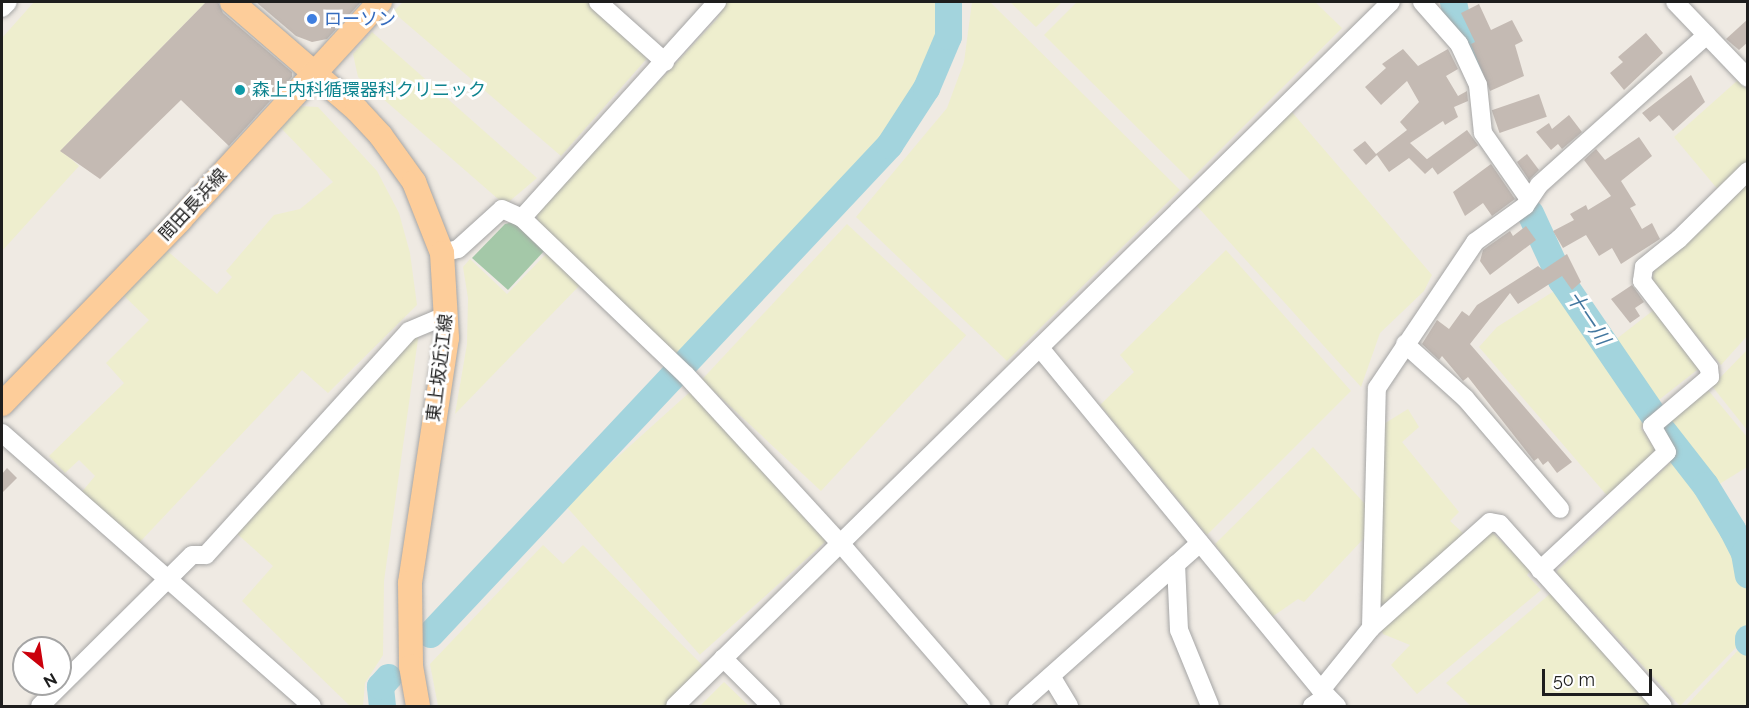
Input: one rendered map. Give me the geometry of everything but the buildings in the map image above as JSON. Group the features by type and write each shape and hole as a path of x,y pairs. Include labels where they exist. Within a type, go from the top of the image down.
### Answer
{"main road":[{"name":"東上坂近江線","path":"232,2 357,110 400,159 414,182 442,253 447,315 443,370 410,584 411,666 418,706"},
{"name":"間田長浜線","path":"2,404 315,74 380,2"}],"street":[{"path":"2,8 8,2"},
{"path":"598,2 664,62"},
{"path":"522,218 717,2"},
{"path":"675,706 1391,2"},
{"path":"1422,2 1459,44 1478,85 1483,134 1529,199"},
{"path":"1675,2 1748,78"},
{"path":"1371,628 1377,388 1475,242 1525,206 1539,184 1707,34"},
{"path":"1540,570 1667,452 1652,426 1710,376 1709,368 1642,281 1644,267 1679,239 1748,171"},
{"path":"442,253 458,249 502,208 522,218 680,369 840,543 981,706"},
{"path":"40,706 192,555 206,555 409,331 447,315"},
{"path":"1405,344 1465,398 1560,509"},
{"path":"1040,348 1328,697"},
{"path":"2,433 312,706"},
{"path":"1312,706 1328,697 1371,628 1490,522 1500,524 1663,706"},
{"path":"1017,706 1200,543"},
{"path":"1176,564 1179,630 1210,706"},
{"path":"723,658 771,706"},
{"path":"1051,676 1069,706"}],"green space":[{"path":"34,2 206,2 61,150 79,166 2,251 2,38"},
{"path":"403,2 589,2 650,55 561,156 393,12"},
{"path":"727,2 937,2 935,38 920,83 894,124 678,355 537,223 537,212 717,19"},
{"path":"972,2 990,2 1180,190 1007,361 856,217 947,108 964,62"},
{"path":"1010,2 1062,2 1036,27"},
{"path":"1077,2 1315,2 1342,28 1190,180 1044,35"},
{"path":"372,32 537,178 505,205 358,77 353,54"},
{"path":"1738,80 1747,90 1747,164 1720,192 1674,137"},
{"path":"299,106 318,107 377,171 399,213 410,253 417,305 328,393 302,370 138,544 81,493 95,476 79,460 65,473 49,456 124,383 106,363 149,320 120,292 164,248 217,294 232,277 226,271 274,215 300,209 333,182 279,126"},
{"path":"1291,111 1432,275 1424,291 1380,333 1361,387 1196,205"},
{"path":"1747,182 1747,336 1721,365 1652,282 1654,269"},
{"path":"517,221 545,250 508,290 472,258 505,224"},
{"path":"847,224 966,335 821,491 702,380"},
{"path":"1226,250 1351,391 1207,535 1100,405 1134,372 1120,355"},
{"path":"547,253 580,285 455,414 467,344 468,298 463,267 470,259 507,294"},
{"path":"1559,288 1650,418 1641,428 1657,452 1610,499 1479,347 1497,327"},
{"path":"1655,309 1701,367 1657,401 1612,343"},
{"path":"419,332 384,581 383,655 365,683 363,706 350,706 242,601 273,566 235,532"},
{"path":"1747,350 1747,430 1712,386"},
{"path":"1708,390 1747,437 1747,467 1713,488 1678,448 1664,425"},
{"path":"691,391 826,541 700,655 565,505"},
{"path":"1408,409 1419,427 1402,442 1459,512 1450,521 1467,537 1386,607 1380,603 1382,425"},
{"path":"1313,447 1365,504 1367,535 1304,602 1298,599 1269,619 1215,544"},
{"path":"1673,460 1696,486 1733,544 1739,571 1748,586 1747,632 1743,640 1680,706 1556,572"},
{"path":"1491,531 1531,570 1527,575 1541,590 1417,694 1391,665 1410,645 1383,634 1380,626"},
{"path":"543,545 563,564 583,545 705,668 665,706 438,706 430,664"},
{"path":"1551,593 1653,706 1471,706 1446,683"},
{"path":"1742,646 1747,651 1747,706 1686,706"},
{"path":"724,682 749,706 700,706"}],"waterway":[{"path":"430,634 889,145 926,88 948,36 948,2"},
{"name":"十一川","path":"1453,2 1459,31 1474,61"},
{"name":"十一川","path":"1530,213 1561,280 1655,418"},
{"name":"十一川","path":"1663,431 1705,485 1732,529 1744,553 1748,575"},
{"path":"382,706 380,686 388,677"}],"place":[{"name":"ローソン","path":"312,19"},
{"name":"森上内科循環器科クリニック","path":"240,90"}]}
